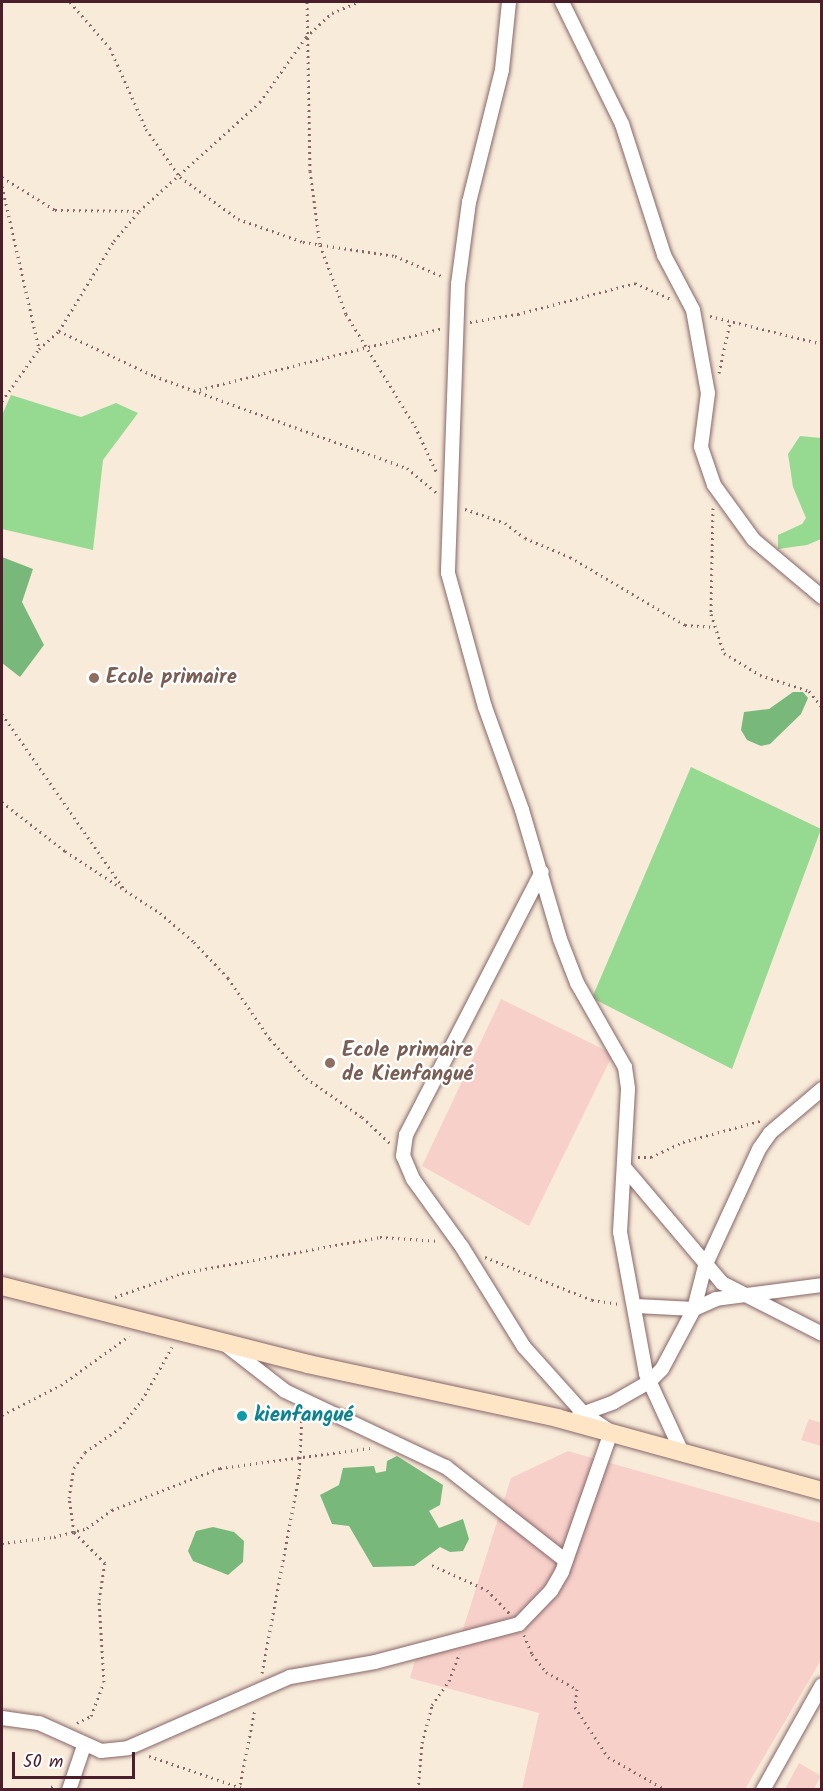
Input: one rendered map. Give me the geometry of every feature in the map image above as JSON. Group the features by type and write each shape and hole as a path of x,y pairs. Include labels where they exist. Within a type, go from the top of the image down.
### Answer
{"main road":[{"path":"2,1286 225,1343 557,1418 681,1450 822,1491"}],"street":[{"path":"509,2 502,70 469,202 458,284 459,324 448,573 484,708 542,872 560,939 577,983 625,1067 628,1089 620,1232 650,1382 681,1450"},
{"path":"562,2 622,124 664,255 693,310 708,393 701,447 714,485 754,540 822,597"},
{"path":"2,1718 39,1723 62,1731 84,1746 101,1751 128,1748 259,1689 318,1670 375,1662 477,1638 519,1624 531,1617 551,1591 566,1561 611,1432 584,1414 524,1347 462,1247 413,1179 402,1156 406,1135 542,872"},
{"path":"557,1418 584,1414 650,1382 662,1369 694,1309 705,1266 759,1149 791,1113 822,1089"},
{"path":"625,1162 705,1266 722,1283 822,1334"},
{"path":"636,1306 694,1309 716,1299 822,1285"},
{"path":"225,1343 285,1391 446,1467 566,1561"},
{"path":"763,1790 822,1685"},
{"path":"69,1790 84,1746"}],"path":[{"path":"69,2 110,48 146,129 180,177 238,219 320,245 395,256 458,284"},
{"path":"307,2 310,171 320,245 346,314 415,426 438,476"},
{"path":"2,401 39,349 59,331 114,241 139,211 180,177 260,102 306,36 332,13 358,2"},
{"path":"2,177 56,210 139,211"},
{"path":"2,186 39,349"},
{"path":"194,391 366,346 459,324 518,314 635,282 693,310 730,322 822,344"},
{"path":"708,393 726,356 730,322"},
{"path":"59,331 194,391 407,468 452,505 505,523 525,538 570,557 685,625 715,627"},
{"path":"714,485 711,614 724,653 760,675 809,691 822,707"},
{"path":"2,714 126,891"},
{"path":"2,802 19,818 126,891 194,942 228,978 270,1039 306,1078 362,1117 402,1156"},
{"path":"625,1162 651,1157 683,1142 791,1113"},
{"path":"93,1309 147,1283 182,1273 380,1237 424,1237 462,1247 592,1300 636,1306"},
{"path":"2,1414 61,1385 93,1360 117,1348 144,1323"},
{"path":"62,1731 91,1716 104,1682 99,1600 105,1563 74,1532 69,1498 74,1468 85,1452 120,1428 142,1400 180,1332"},
{"path":"239,1788 259,1689 299,1460 303,1400"},
{"path":"2,1543 87,1528 112,1510 191,1476 220,1468 299,1460 398,1443"},
{"path":"432,1565 488,1590 519,1624 532,1654 546,1672 577,1689 575,1707 608,1757 666,1790"},
{"path":"418,1790 422,1743 432,1705 449,1681 460,1653 477,1638"},
{"path":"128,1748 248,1790"}],"shaded area":[{"path":"501,999 613,1054 529,1226 422,1166"},
{"path":"809,1419 821,1423 821,1446 801,1440"},
{"path":"568,1451 821,1523 821,1660 745,1789 522,1789 539,1713 410,1678 417,1653 458,1645 511,1478"},
{"path":"799,1763 821,1776 814,1789 785,1789"}],"green space":[{"path":"11,395 81,417 116,403 138,413 103,460 93,550 2,529 2,415"},
{"path":"800,436 821,438 821,539 807,545 778,549 778,535 802,524 806,518 793,487 788,454"},
{"path":"2,557 33,569 22,602 44,645 20,677 2,663"},
{"path":"793,692 803,692 808,698 801,714 770,744 761,746 747,740 741,730 744,712 769,709"},
{"path":"691,767 821,829 732,1069 592,998"},
{"path":"397,1456 443,1485 440,1505 429,1511 439,1528 463,1519 469,1539 463,1551 450,1552 440,1547 414,1566 373,1567 349,1526 332,1524 320,1495 339,1485 343,1468 374,1466 376,1473 386,1471 387,1461"},
{"path":"213,1527 234,1532 244,1541 243,1562 228,1575 193,1561 188,1551 196,1531"}],"place":[{"name":"Ecole primaire","path":"94,678"},
{"name":"Ecole primaire de Kienfangué","path":"330,1063"},
{"name":"kienfangué","path":"242,1416"}]}
